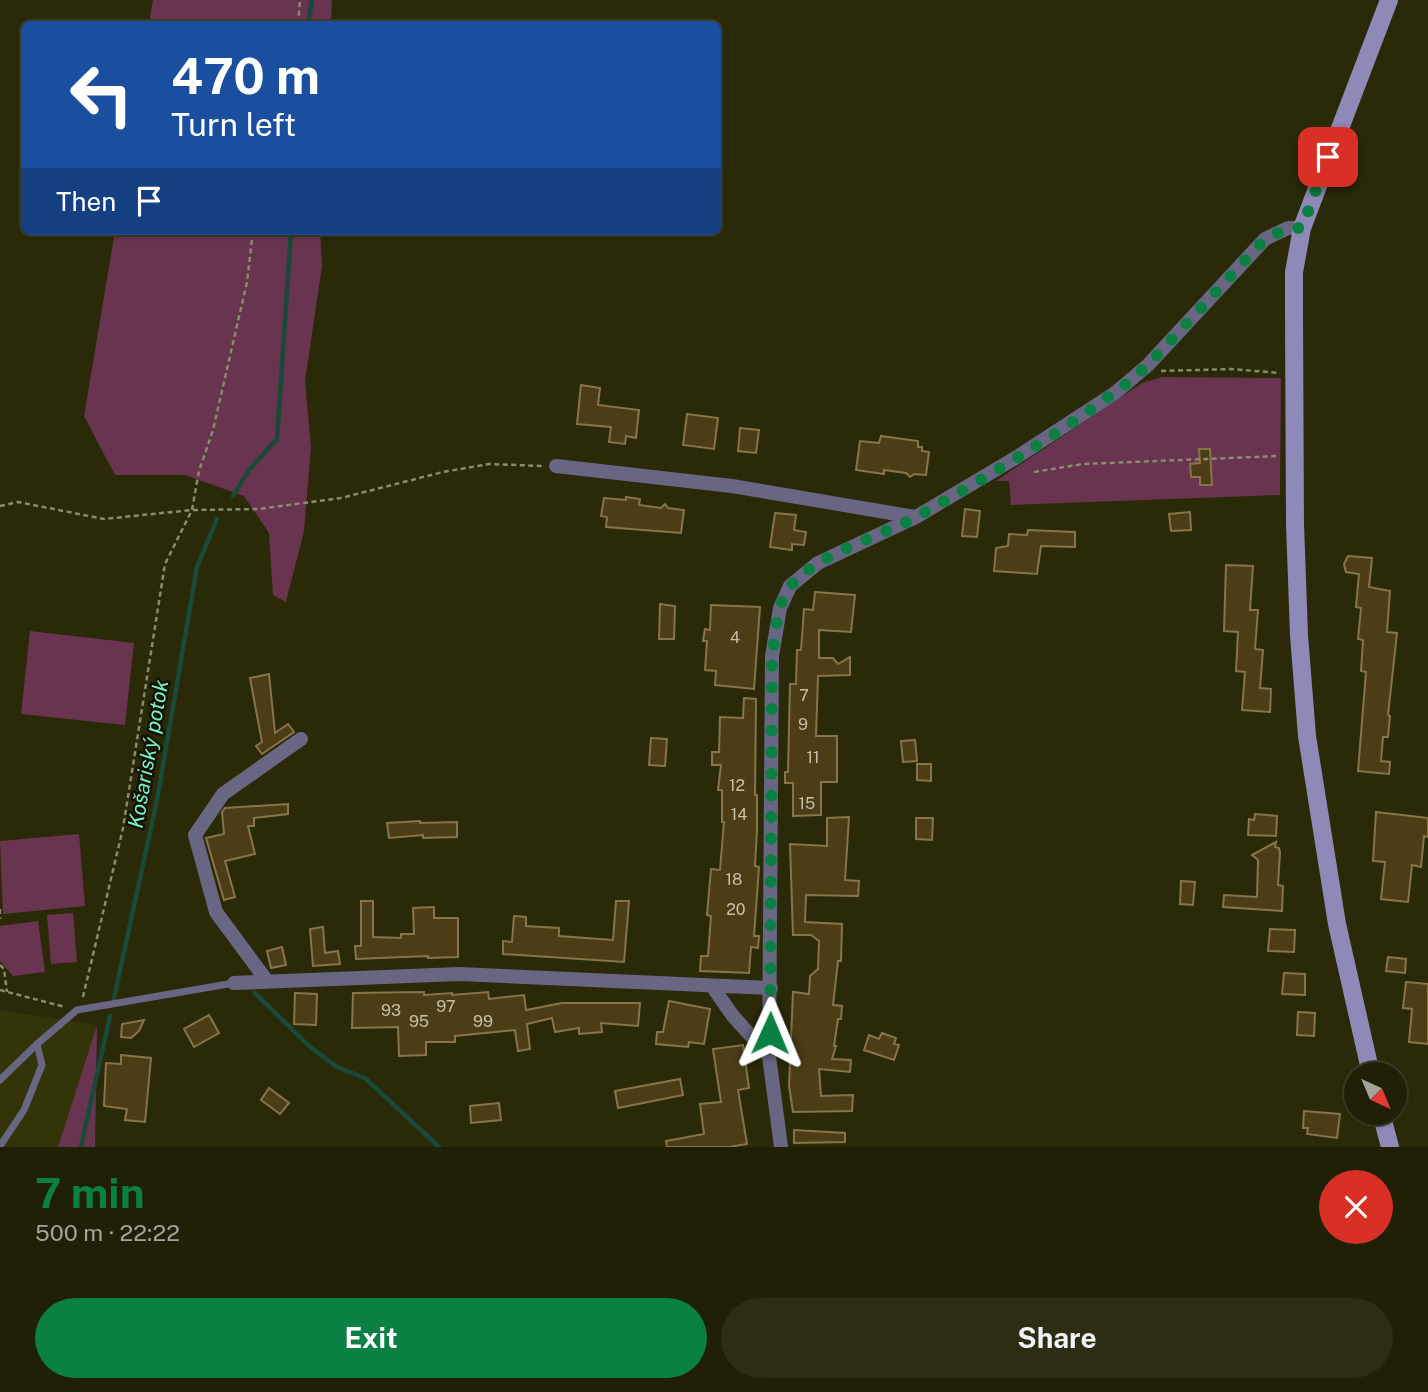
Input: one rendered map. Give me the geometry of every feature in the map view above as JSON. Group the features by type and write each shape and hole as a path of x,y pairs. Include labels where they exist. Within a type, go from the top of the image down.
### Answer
{"main road":[{"path":"1368,1062 1330,885 1306,723 1295,524 1294,286 1302,228 1389,0"},
{"path":"1384,1125 1390,1147"}],"street":[{"path":"780,1147 769,1056 772,656 780,608 790,586 818,563 916,517 1095,406 1148,365 1265,239 1288,228 1302,228"},
{"path":"556,466 733,486 916,517"},
{"path":"267,981 216,912 195,835 223,794 301,739"},
{"path":"234,982 459,974 771,988"},
{"path":"712,986 733,1016 769,1056"}],"lane":[{"path":"0,1080 77,1010 234,982"},
{"path":"0,1146 24,1110 42,1065 37,1044"}],"path":[{"path":"298,21 300,0"},
{"path":"0,990 77,1010 87,987 122,828 165,564 192,510 199,471 213,430 247,282 253,235"},
{"path":"1148,365 1163,372 1230,369 1286,375"},
{"path":"1034,472 1083,464 1287,456"},
{"path":"0,506 18,502 104,519 192,510 290,506 341,498 443,471 489,464 556,466"},
{"path":"0,909 0,919"},
{"path":"0,965 4,969 7,992"}],"shaded area":[{"path":"153,0 332,0 331,21 150,21"},
{"path":"114,235 320,235 322,266 305,381 311,447 304,531 286,602 273,595 269,533 244,496 185,475 115,475 84,416"},
{"path":"1162,377 1281,378 1280,495 1011,505 1009,481 996,481 1142,383"},
{"path":"30,631 134,643 125,725 21,714"},
{"path":"79,834 85,906 3,914 0,841"},
{"path":"73,913 77,962 51,964 47,915"},
{"path":"38,921 45,972 13,976 0,961 0,926"},
{"path":"0,1010 97,1025 58,1147 0,1147"},
{"path":"97,1025 95,1147 58,1147"}],"building":[{"path":"581,385 600,388 598,405 639,410 636,438 626,436 625,444 609,442 611,427 577,424"},
{"path":"687,414 718,418 714,449 683,445"},
{"path":"740,428 759,430 756,453 738,451"},
{"path":"881,436 918,441 918,447 922,447 922,451 929,452 926,475 914,474 910,477 906,473 884,470 884,474 856,470 860,441 879,443"},
{"path":"1199,449 1210,449 1212,485 1200,485 1200,477 1191,477 1190,464 1200,463"},
{"path":"626,497 640,499 639,505 661,508 665,504 668,508 684,510 681,533 606,527 607,517 601,516 604,498 626,500"},
{"path":"965,509 980,511 977,537 962,536"},
{"path":"1190,512 1191,530 1171,531 1169,514"},
{"path":"775,513 796,515 794,530 806,532 804,545 792,544 792,550 770,547"},
{"path":"1028,530 1075,532 1075,547 1041,546 1037,574 994,571 996,548 1008,546 1009,534 1027,535"},
{"path":"1348,556 1372,558 1369,587 1390,591 1387,632 1397,633 1388,737 1383,737 1381,761 1390,762 1389,774 1358,771 1366,672 1361,671 1363,640 1358,639 1361,608 1356,607 1359,574 1346,572 1344,564"},
{"path":"1226,565 1253,566 1250,610 1258,610 1255,649 1263,650 1260,688 1271,689 1270,712 1242,710 1245,672 1236,671 1238,632 1224,631"},
{"path":"815,592 855,595 851,632 819,630 819,658 833,658 838,664 850,657 850,675 818,676 816,736 837,736 837,782 821,782 821,815 793,816 793,783 785,783 785,772 788,772 790,684 796,684 797,650 801,650 804,609 813,610"},
{"path":"660,604 675,606 674,639 659,639"},
{"path":"711,605 760,607 754,689 715,685 716,671 705,670 707,641 703,641 705,629 710,630"},
{"path":"269,674 275,733 288,724 294,732 262,754 256,746 262,742 250,678"},
{"path":"744,698 756,699 755,866 759,867 754,936 759,936 758,948 751,947 749,973 700,971 701,956 708,956 711,916 707,915 711,869 720,870 724,822 722,790 718,790 721,765 712,765 712,752 719,752 720,717 743,718"},
{"path":"651,738 667,739 665,766 649,765"},
{"path":"915,740 917,761 903,762 901,741"},
{"path":"917,764 931,764 931,781 917,780"},
{"path":"288,804 288,814 254,818 254,826 248,826 255,854 225,861 235,897 224,900 206,838 224,834 222,812 225,808"},
{"path":"1376,812 1428,818 1428,837 1424,836 1421,867 1412,865 1408,902 1381,899 1385,862 1373,861"},
{"path":"1255,814 1277,816 1276,836 1248,835 1249,819 1254,820"},
{"path":"849,817 845,880 859,881 858,896 806,895 805,922 842,924 841,961 838,961 833,1005 842,1006 832,1059 851,1060 850,1072 819,1069 821,1096 853,1095 852,1111 793,1112 789,1086 793,992 809,994 810,976 818,969 819,941 811,935 793,935 790,844 827,846 827,818"},
{"path":"916,818 933,818 932,840 916,839"},
{"path":"457,822 457,837 423,838 423,835 389,838 387,823"},
{"path":"1276,842 1275,847 1279,848 1280,852 1278,885 1283,886 1282,911 1223,907 1224,895 1257,897 1258,860 1252,855"},
{"path":"1181,881 1195,882 1193,905 1180,904"},
{"path":"361,901 373,901 373,937 401,938 401,934 414,934 413,908 434,907 434,918 458,918 458,957 356,959 355,946 361,946"},
{"path":"616,901 629,901 624,962 503,954 503,941 512,942 514,916 526,917 526,926 559,928 559,936 613,940"},
{"path":"323,927 325,953 338,951 340,964 313,966 310,929"},
{"path":"1270,929 1295,930 1294,952 1268,951"},
{"path":"282,947 286,965 271,968 267,951"},
{"path":"1388,957 1406,959 1405,973 1386,971"},
{"path":"1284,973 1305,974 1305,995 1282,994"},
{"path":"1406,982 1428,984 1428,1044 1409,1042 1412,1009 1403,1008"},
{"path":"424,992 424,995 452,995 488,992 489,999 524,995 526,1010 562,1003 640,1003 638,1026 601,1023 602,1032 579,1034 579,1028 555,1032 552,1018 527,1024 530,1049 518,1051 515,1030 455,1036 455,1042 426,1042 426,1055 399,1056 398,1027 352,1028 353,993"},
{"path":"295,993 317,994 316,1025 294,1024"},
{"path":"669,1001 710,1009 704,1044 689,1042 688,1047 656,1044 657,1032 663,1032"},
{"path":"1298,1012 1315,1013 1314,1036 1297,1035"},
{"path":"209,1015 219,1033 194,1047 184,1029"},
{"path":"144,1020 139,1031 131,1038 121,1037 122,1024"},
{"path":"882,1033 896,1038 894,1044 899,1045 894,1060 864,1050 869,1035 879,1039"},
{"path":"743,1045 749,1088 738,1090 747,1144 729,1147 667,1147 666,1141 704,1134 700,1104 721,1102 713,1049"},
{"path":"121,1055 151,1058 145,1122 125,1120 127,1109 104,1106 106,1063 121,1064"},
{"path":"680,1079 683,1095 618,1108 615,1091"},
{"path":"269,1088 289,1103 280,1114 261,1100"},
{"path":"499,1103 501,1120 471,1123 470,1106"},
{"path":"1304,1111 1340,1114 1337,1138 1307,1134 1308,1128 1303,1128"},
{"path":"794,1130 845,1133 845,1142 794,1143"}],"waterway":[{"name":"Košariský potok","path":"308,21 312,0"},
{"name":"Košariský potok","path":"233,496 249,470 277,439 291,235"},
{"name":"Košariský potok","path":"114,998 157,800 197,567 217,519"},
{"path":"255,993 310,1047 337,1067 365,1078 439,1147"},
{"name":"Košariský potok","path":"81,1147 110,1016"}],"route":[{"path":"770,1033 772,656 780,608 790,586 818,563 916,517 1017,457 1131,380 1265,239 1288,228 1302,228 1328,157"}]}
